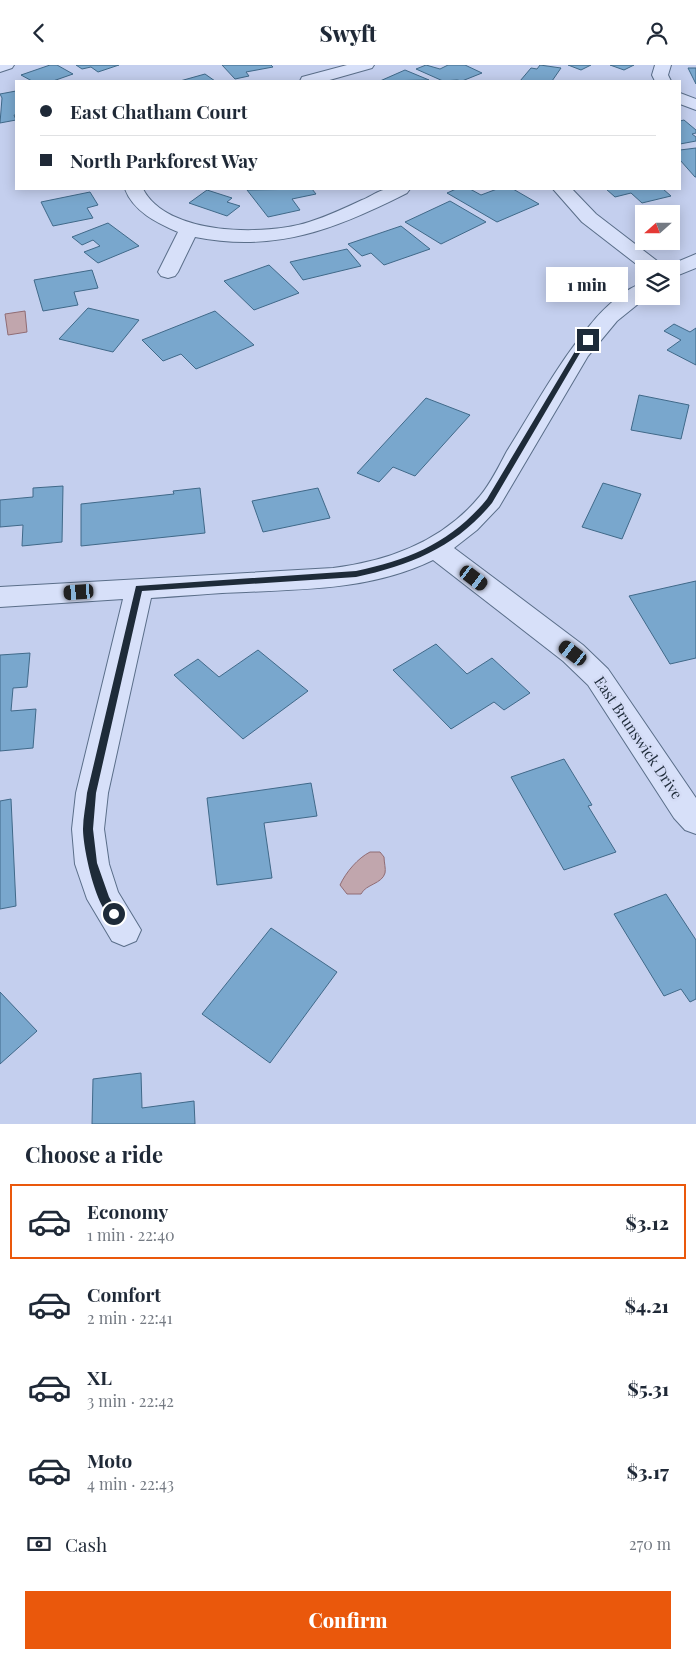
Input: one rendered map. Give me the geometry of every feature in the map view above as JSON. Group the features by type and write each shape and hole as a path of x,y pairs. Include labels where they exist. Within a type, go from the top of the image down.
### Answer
{"street":[{"path":"0,67 6,65"},
{"path":"318,76 366,65"},
{"path":"662,80 660,75 663,65"},
{"path":"681,98 696,105"},
{"path":"135,190 144,204 155,213 188,231 254,236 300,231 340,219 398,190"},
{"path":"563,190 589,218 644,260"},
{"path":"168,272 188,231"},
{"path":"680,268 696,260"},
{"path":"0,597 356,574 384,568 435,548 457,535 476,518 490,501 578,353 609,316 635,296"},
{"name":"East Brunswick Drive","path":"435,548 573,653 598,677 685,808 696,820"},
{"path":"124,930 104,899 92,863 88,829 92,793 139,588"}],"shaded area":[{"path":"25,311 27,332 8,335 5,314"},
{"path":"370,852 380,852 384,857 385,871 383,877 366,888 361,894 347,894 340,885 349,870"}],"building":[{"path":"50,65 57,65 73,74 56,80 30,80 21,75"},
{"path":"76,65 119,65 98,72 91,67 82,69"},
{"path":"222,65 271,65 273,67 246,72 249,76 235,79"},
{"path":"426,65 440,69 448,65 465,65 482,73 464,80 441,80 416,69"},
{"path":"540,65 561,68 553,80 521,80 531,68 537,69"},
{"path":"568,65 591,65 581,70"},
{"path":"610,65 634,65 624,70"},
{"path":"688,68 696,68 696,84"},
{"path":"405,70 429,80 382,80"},
{"path":"205,74 214,80 184,80"},
{"path":"15,91 15,120 0,123 2,98 0,94"},
{"path":"684,120 696,130 696,133 692,134 696,137 696,141 681,144 681,121"},
{"path":"696,148 696,177 681,161 681,150"},
{"path":"207,190 232,198 227,202 240,206 227,216 189,203"},
{"path":"247,190 313,190 316,194 292,199 300,210 268,217"},
{"path":"454,190 472,190 481,195 494,190 515,190 539,204 497,222 447,193"},
{"path":"607,190 664,190 671,196 642,203 631,193 615,197"},
{"path":"90,192 98,205 87,208 93,218 53,226 41,202"},
{"path":"450,201 486,222 441,244 405,222"},
{"path":"108,223 139,246 98,263 84,252 100,246 93,240 82,245 72,237"},
{"path":"401,226 430,249 384,265 371,253 362,256 348,244"},
{"path":"347,249 361,266 303,280 290,262"},
{"path":"269,265 299,293 254,310 224,281"},
{"path":"92,270 98,288 74,292 78,305 43,311 34,280"},
{"path":"88,308 139,320 113,352 59,339"},
{"path":"215,311 254,345 196,369 181,354 163,361 142,340"},
{"path":"674,324 690,332 696,328 696,365 667,350 681,340 664,331"},
{"path":"639,395 689,405 681,439 631,430"},
{"path":"426,398 470,415 415,476 393,467 379,482 357,473"},
{"path":"603,483 641,494 622,539 582,527"},
{"path":"63,486 62,542 22,546 23,525 0,527 0,500 33,497 33,488"},
{"path":"200,488 205,533 81,546 81,504 174,494 173,491"},
{"path":"318,488 330,518 263,532 252,501"},
{"path":"696,581 696,658 670,664 629,596"},
{"path":"436,644 467,674 492,658 530,693 504,710 494,702 451,729 393,670"},
{"path":"258,650 308,691 243,739 174,675 198,659 219,677"},
{"path":"30,653 27,687 13,688 11,711 36,709 33,748 0,751 0,655"},
{"path":"564,759 592,805 588,806 616,852 564,870 511,777"},
{"path":"311,783 317,816 264,823 272,878 217,885 207,798"},
{"path":"11,799 16,906 0,909 0,801"},
{"path":"666,894 696,940 696,999 690,1002 681,989 664,996 614,914"},
{"path":"271,928 337,972 270,1063 202,1014"},
{"path":"0,992 37,1031 0,1064"},
{"path":"141,1073 142,1108 194,1101 195,1124 92,1124 93,1079"}],"route":[{"path":"114,914 104,899 92,863 88,829 92,793 139,588 326,578 356,574 384,568 435,548 457,535 476,518 490,501 578,353 588,340"}]}
